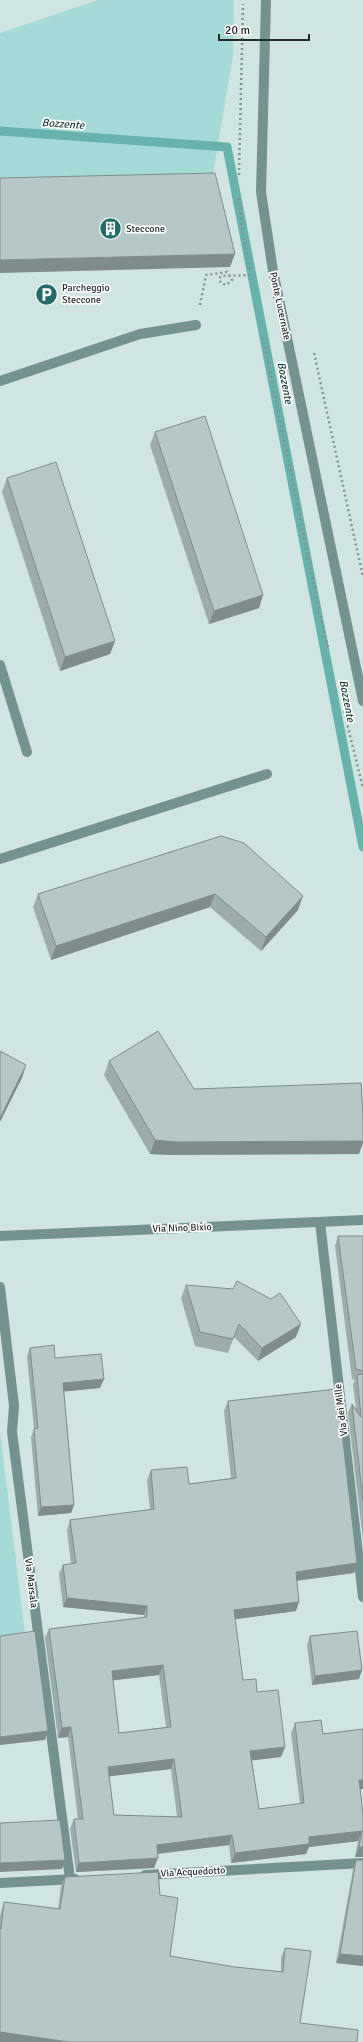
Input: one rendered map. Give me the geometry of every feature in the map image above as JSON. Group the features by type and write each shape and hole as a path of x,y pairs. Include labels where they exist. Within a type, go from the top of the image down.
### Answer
{"street":[{"name":"Ponte Lucernate","path":"266,0 261,174 264,220 273,271 363,701"},
{"path":"0,380 140,334 196,325"},
{"path":"0,666 27,752"},
{"path":"0,860 267,774"},
{"name":"Via Nino Bixio","path":"0,1236 363,1220"},
{"name":"Via dei Mille","path":"320,1222 363,1597"},
{"name":"Via Marsala","path":"0,1286 14,1406 12,1432 70,1879"},
{"name":"Via Acquedotto","path":"133,1876 363,1863"},
{"path":"0,1883 85,1878"}],"path":[{"path":"196,325 206,275 227,272 229,275 232,280 230,284 226,285 221,283 219,279 221,276 229,275 251,275"},
{"path":"314,352 363,577"}],"shaded area":[{"path":"98,0 234,0 233,55 211,186 0,190 0,33"},
{"path":"0,1432 26,1641 0,1643"}],"building":[{"name":"Steccone","path":"215,173 235,254 0,260 0,178"},
{"path":"205,416 263,595 214,611 155,432"},
{"path":"56,462 115,641 65,657 7,478"},
{"path":"221,836 244,843 303,896 266,937 215,894 56,946 38,894"},
{"path":"158,1031 194,1089 361,1083 363,1141 176,1142 155,1140 109,1061"},
{"path":"0,1051 26,1065 0,1118"},
{"path":"338,1236 363,1236 363,1371 356,1369"},
{"path":"237,1281 271,1299 280,1293 301,1324 262,1348 239,1324 233,1339 200,1332 186,1285 233,1289"},
{"path":"54,1345 55,1358 101,1354 104,1379 63,1383 74,1505 41,1507 34,1429 38,1428 30,1348"},
{"path":"363,1374 363,1500 352,1404 361,1417 357,1375"},
{"path":"337,1389 357,1563 296,1572 299,1602 234,1610 243,1680 256,1679 257,1692 278,1690 285,1747 250,1751 259,1809 304,1803 295,1723 321,1720 323,1734 363,1729 363,1780 359,1780 363,1814 363,1847 359,1847 362,1831 309,1837 309,1844 235,1853 232,1835 157,1845 158,1858 79,1863 74,1819 83,1819 71,1727 62,1728 49,1629 147,1617 147,1606 67,1598 63,1565 76,1563 70,1520 154,1509 151,1470 187,1467 189,1484 236,1478 228,1401","holes":["163,1665 171,1727 119,1733 112,1671","174,1759 182,1817 114,1815 108,1767"]},
{"path":"35,1631 48,1731 0,1737 0,1636"},
{"path":"357,1631 362,1670 315,1676 310,1636"},
{"path":"60,1820 65,1860 0,1863 0,1823"},
{"path":"356,1860 363,1860 363,1956 340,1954"},
{"path":"158,1872 160,1895 178,1898 170,1956 235,1967 283,1972 285,1948 311,1951 300,2023 358,2030 357,2042 69,2042 0,2032 0,1928 1,1929 4,1902 60,1909 65,1877"}],"waterway":[{"name":"Bozzente","path":"0,131 227,147 363,847"}],"place":[{"name":"Steccone","path":"110,229"},
{"name":"Parcheggio Steccone","path":"47,294"}]}
